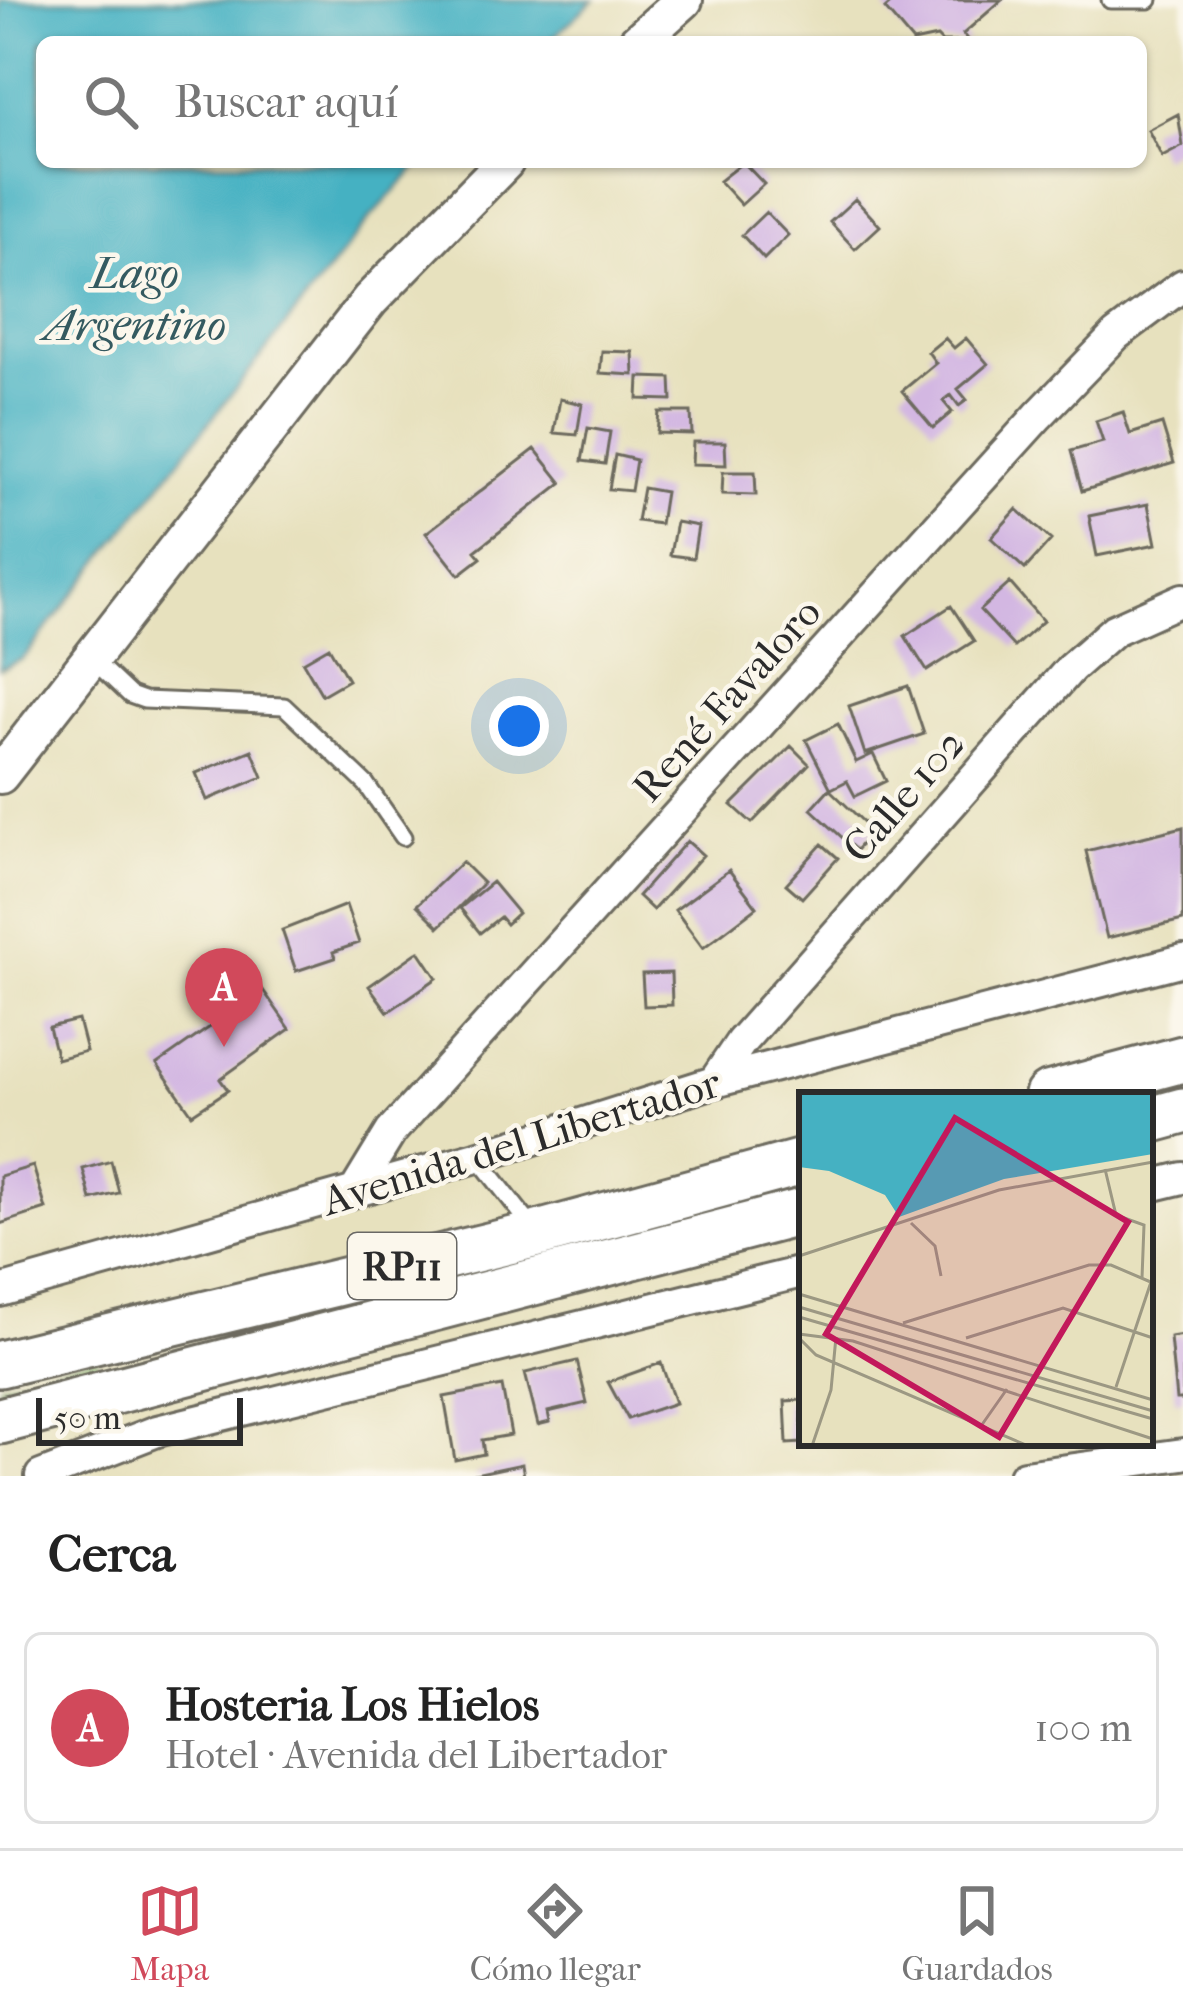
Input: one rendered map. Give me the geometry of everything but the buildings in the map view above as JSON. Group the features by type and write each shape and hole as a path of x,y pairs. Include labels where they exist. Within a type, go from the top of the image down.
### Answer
{"main road":[{"path":"1057,1092 1179,1053"},
{"path":"1153,1119 1183,1111"},
{"name":"Avenida del Libertador","path":"0,1364 538,1234 799,1163"},
{"name":"RP11","path":"19,1416 799,1213"}],"street":[{"path":"644,36 684,0"},
{"path":"0,775 370,300 499,168"},
{"name":"René Favaloro","path":"355,1191 391,1132 1038,416 1116,335 1183,285"},
{"name":"Calle 102","path":"714,1082 742,1042 1071,668 1114,630 1183,599"},
{"name":"Avenida del Libertador","path":"0,1291 477,1157 714,1082 1183,960"},
{"path":"1153,1185 1183,1178"},
{"path":"19,1416 56,1473 157,1431 799,1273"},
{"path":"132,1329 157,1431"},
{"path":"1024,1476 1056,1457 1183,1454"}],"lane":[{"path":"1110,0 1149,0"},
{"path":"93,660 130,695 144,700 284,706 366,784 403,837"},
{"path":"477,1157 538,1234"}],"green space":[{"path":"96,1357 103,1380 0,1407 0,1384"}],"water":[{"name":"Lago Argentino","path":"0,0 594,0 555,36 36,36 36,168 416,168 371,217 23,659 0,669"}],"place":[{"name":"Hosteria Los Hielos","path":"224,1047"}]}
